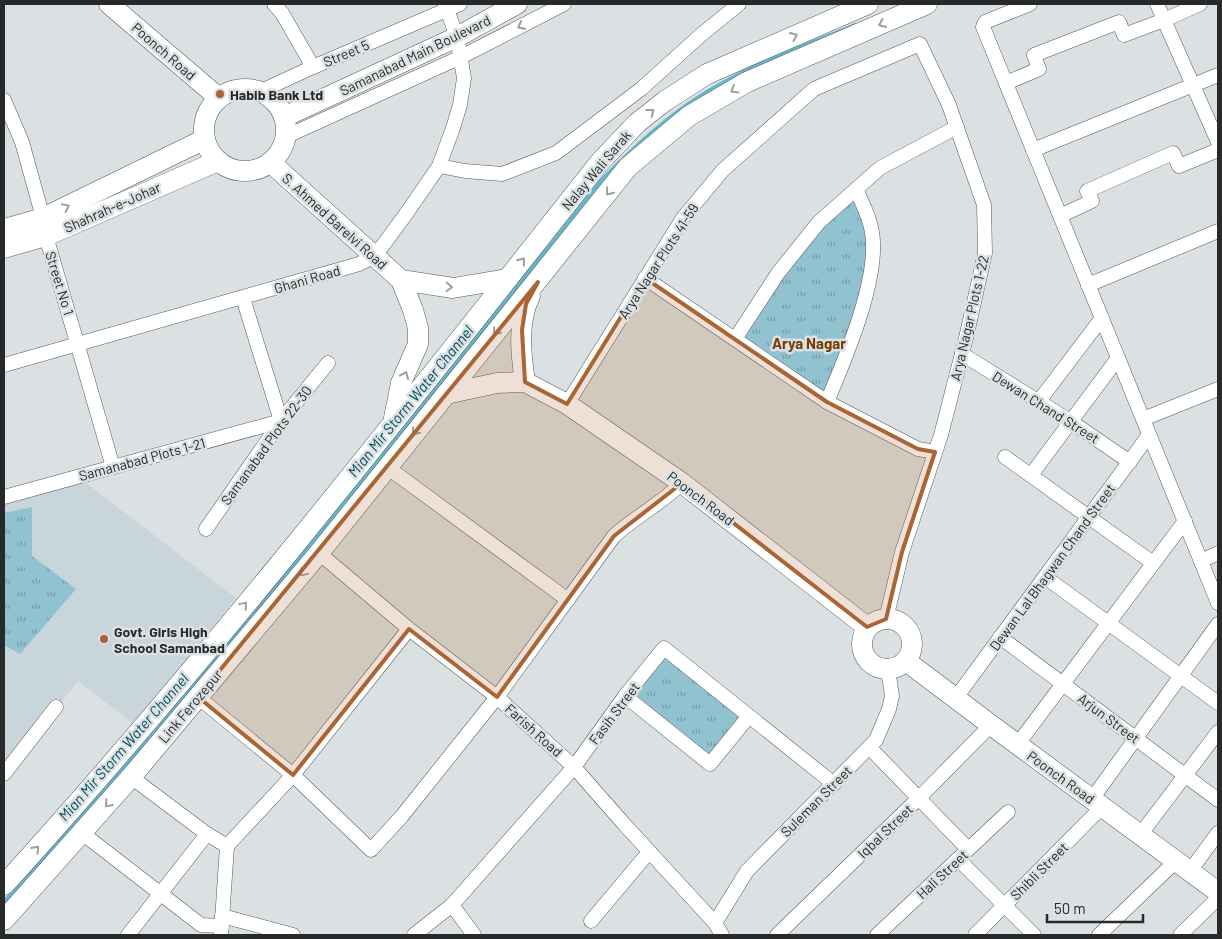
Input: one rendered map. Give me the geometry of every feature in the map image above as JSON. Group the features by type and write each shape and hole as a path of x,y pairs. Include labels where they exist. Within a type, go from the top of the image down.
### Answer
{"main road":[{"name":"Poonch Road","path":"109,4 219,98"},
{"name":"Samanabad Main Boulevard","path":"283,120 453,16 497,4"},
{"name":"Samanabad Main Boulevard","path":"453,16 518,4"},
{"name":"Nalay Wali Sarak","path":"393,422 600,162 637,123 707,74 868,4"},
{"name":"Nalay Wali Sarak","path":"446,394 628,168 690,116 747,82 927,4"},
{"path":"246,88 261,91 271,97 283,120 282,147 270,162 257,169 244,171 230,168 218,161 210,151 205,139 206,116 211,106 219,98 232,91 246,88"},
{"name":"Shahrah-e-Johar","path":"4,248 205,139"},
{"name":"Shahrah-e-Johar","path":"4,229 44,227 218,161"},
{"name":"S. Ahmed Barelvi Road","path":"270,162 401,280 418,328 418,344 401,384 393,422"},
{"path":"401,280 453,288 507,280"},
{"path":"525,382 522,330 526,304 538,282"},
{"name":"Poonch Road","path":"446,394 497,383 525,382 567,404 682,482 868,628"},
{"name":"Link Ferozepur","path":"4,920 136,772 319,554 446,394"},
{"name":"Link Ferozepur","path":"4,885 124,750 393,422"},
{"path":"886,618 902,624 908,630 912,645 906,661 894,668 888,669 878,668 870,663 864,655 862,646 863,636 868,628 879,620 886,618"},
{"name":"Poonch Road","path":"906,661 1218,892"},
{"path":"124,750 136,772"}],"street":[{"name":"Street 5","path":"274,4 282,13 313,67 453,16"},
{"path":"283,120 460,56 564,4"},
{"path":"439,166 465,171 502,174 556,154 641,89 702,34 739,4"},
{"path":"1030,4 985,22 983,27 1218,603"},
{"path":"1157,4 1218,142"},
{"path":"1006,83 1039,69 1034,55 1119,22 1124,35 1200,4"},
{"path":"375,256 439,166 454,128 464,78 453,16"},
{"name":"Arya Nagar Plots 1-22","path":"886,618 902,552 941,435 985,253 984,205 949,105 920,44"},
{"name":"Arya Nagar Plots 41-59","path":"567,404 683,218 723,170 814,89 920,44"},
{"path":"261,91 313,67"},
{"path":"1033,150 1218,75"},
{"name":"Street No 1","path":"4,100 22,142 44,227 113,467"},
{"path":"735,339 784,266 819,222 880,168 957,127"},
{"path":"1060,216 1092,201 1087,192 1173,153 1179,166 1218,150"},
{"path":"827,402 847,354 860,313 868,286 873,256 873,234 868,215 856,189"},
{"path":"1088,285 1218,231"},
{"name":"Ghani Road","path":"4,365 359,264 375,256"},
{"path":"645,278 827,402 918,449 934,452"},
{"path":"243,298 281,421"},
{"path":"1038,401 1102,318"},
{"name":"Dewan Chand Street","path":"962,354 1070,421 1130,462"},
{"path":"1031,475 1118,358"},
{"name":"Samanabad Plots 22-30","path":"206,529 281,421 328,363"},
{"path":"1143,419 1218,389"},
{"name":"Samanabad Plots 1-21","path":"4,497 281,421"},
{"name":"Dewan Lal Bhagwan Chand Street","path":"955,699 1149,435"},
{"path":"1005,457 1153,563"},
{"path":"387,467 568,600"},
{"path":"198,698 293,775 371,850 402,816 496,697 614,536 625,526 670,495 682,482"},
{"path":"1017,745 1184,521"},
{"name":"Farish Road","path":"319,554 409,629 496,697 574,767 718,929"},
{"path":"1201,560 1218,554"},
{"path":"1044,577 1218,703"},
{"name":"Shibli Street","path":"975,935 1004,906 1097,803 1136,738 1218,624"},
{"path":"222,926 227,846 293,775 409,629"},
{"name":"Arjun Street","path":"1000,637 1218,800"},
{"name":"Fasih Street","path":"414,935 452,905 574,767 625,696 664,648 834,784"},
{"name":"Suleman Street","path":"718,929 747,871 876,740 889,709 892,696 888,669"},
{"path":"625,696 710,764 749,716"},
{"path":"4,774 56,707"},
{"name":"Iqbal Street","path":"777,935 919,798 991,725"},
{"path":"1140,835 1218,732"},
{"path":"869,747 968,849"},
{"path":"136,772 207,834 227,846"},
{"name":"Hali Street","path":"877,935 1008,812"},
{"path":"1099,935 1183,866 1218,832"},
{"path":"82,833 201,925 293,935"},
{"path":"128,935 207,834"},
{"path":"591,921 649,852"},
{"path":"958,859 1034,935"},
{"path":"1180,935 1218,898"},
{"path":"452,905 474,935"}],"highlighted area":[{"path":"645,278 827,402 918,449 935,452 902,552 886,619 867,627 682,483 614,536 497,697 409,629 293,775 198,697 538,282 526,304 522,330 525,382 567,404"}],"shaded area":[{"name":"Govt. Girls High School Samanbad","path":"82,480 236,598 135,725 78,681 4,775 4,500"}],"green space":[{"path":"855,191 869,235 868,263 827,404 726,340 825,219"},
{"path":"32,507 32,556 76,589 20,654 4,645 4,513"},
{"path":"664,648 749,716 710,764 625,696"}],"waterway":[{"name":"Mian Mir Storm Water Channel","path":"4,902 82,815 234,637 601,181 660,126 717,86 776,57 855,25"}],"place":[{"name":"Habib Bank Ltd","path":"220,94"},
{"name":"Govt. Girls High School Samanbad","path":"104,639"}],"district":[{"name":"Arya Nagar","path":"809,343"}]}
